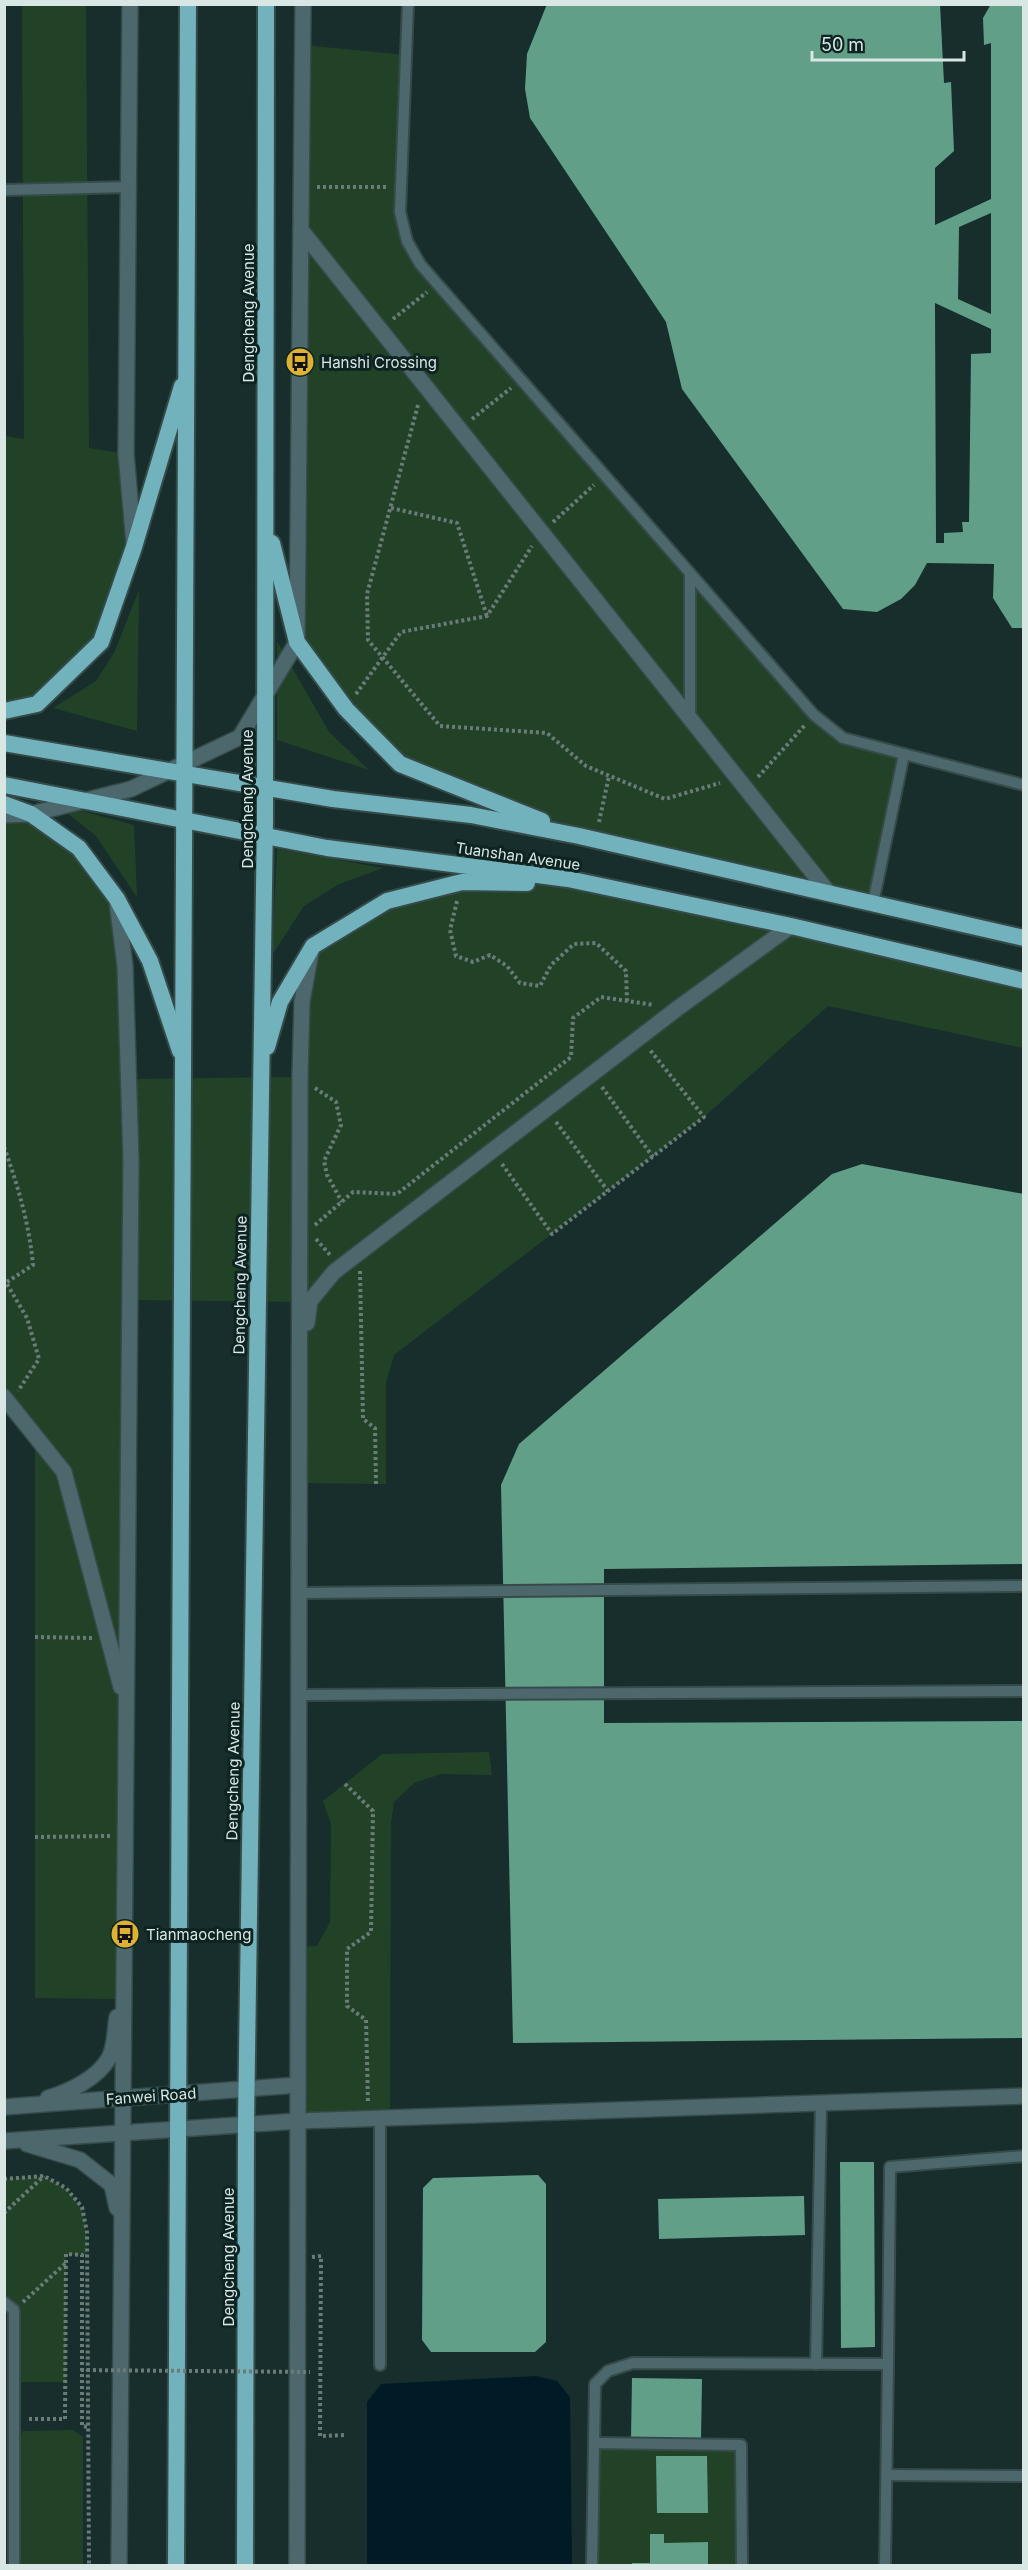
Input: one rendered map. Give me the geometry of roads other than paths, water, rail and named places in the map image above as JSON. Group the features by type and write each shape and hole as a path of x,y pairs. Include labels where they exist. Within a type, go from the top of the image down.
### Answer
{"highway":[{"path":"176,2565 186,821 188,4"},
{"name":"Dengcheng Avenue","path":"245,2565 246,2123 265,836 266,4"},
{"path":"4,711 37,704 100,642 134,547 188,368"},
{"path":"265,516 297,642 346,710 400,764 587,838"},
{"name":"Tuanshan Avenue","path":"4,743 333,800 471,815 587,838 1023,938"},
{"name":"Tuanshan Avenue","path":"4,785 327,848 582,883 791,926 1023,981"},
{"path":"4,804 31,814 79,848 117,898 150,961 184,1063"},
{"path":"261,1068 280,1002 313,946 387,901 462,882 582,883"}],"street":[{"path":"130,4 126,454 134,547"},
{"path":"4,815 31,814 131,789 240,737 297,642 303,4"},
{"path":"301,230 829,893"},
{"path":"117,898 125,966 131,1160 119,2565"},
{"path":"299,1370 310,1301 340,1268 678,1008 791,926"},
{"path":"297,2565 300,1077 302,1002 313,946"},
{"path":"7,1401 64,1472 126,1707"},
{"path":"11,2107 61,2094 98,2073 110,2057 125,1979"},
{"name":"Fanwei Road","path":"11,2107 298,2085"},
{"path":"10,2141 179,2130 246,2123 1023,2096"},
{"path":"10,2141 80,2160 112,2185 123,2229"}],"lane":[{"path":"408,4 400,212 406,241 420,264 814,716 843,738 1023,785"},
{"path":"4,190 128,187"},
{"path":"690,574 690,719"},
{"path":"873,903 904,754"},
{"path":"299,1593 1023,1586"},
{"path":"298,1695 1023,1691"},
{"path":"816,2364 821,2103"},
{"path":"374,2118 380,2365"},
{"path":"885,2565 890,2167 1023,2156"},
{"path":"4,2302 14,2310 14,2565"},
{"path":"592,2565 595,2384 608,2371 633,2363 888,2364"},
{"path":"594,2443 741,2445 742,2565"},
{"path":"886,2475 1023,2476"}],"water":[{"path":"536,2376 557,2381 570,2397 572,2565 367,2565 367,2402 381,2384"}],"place":[{"name":"Hanshi Crossing","path":"300,362"},
{"name":"Tianmaocheng","path":"125,1934"}]}
